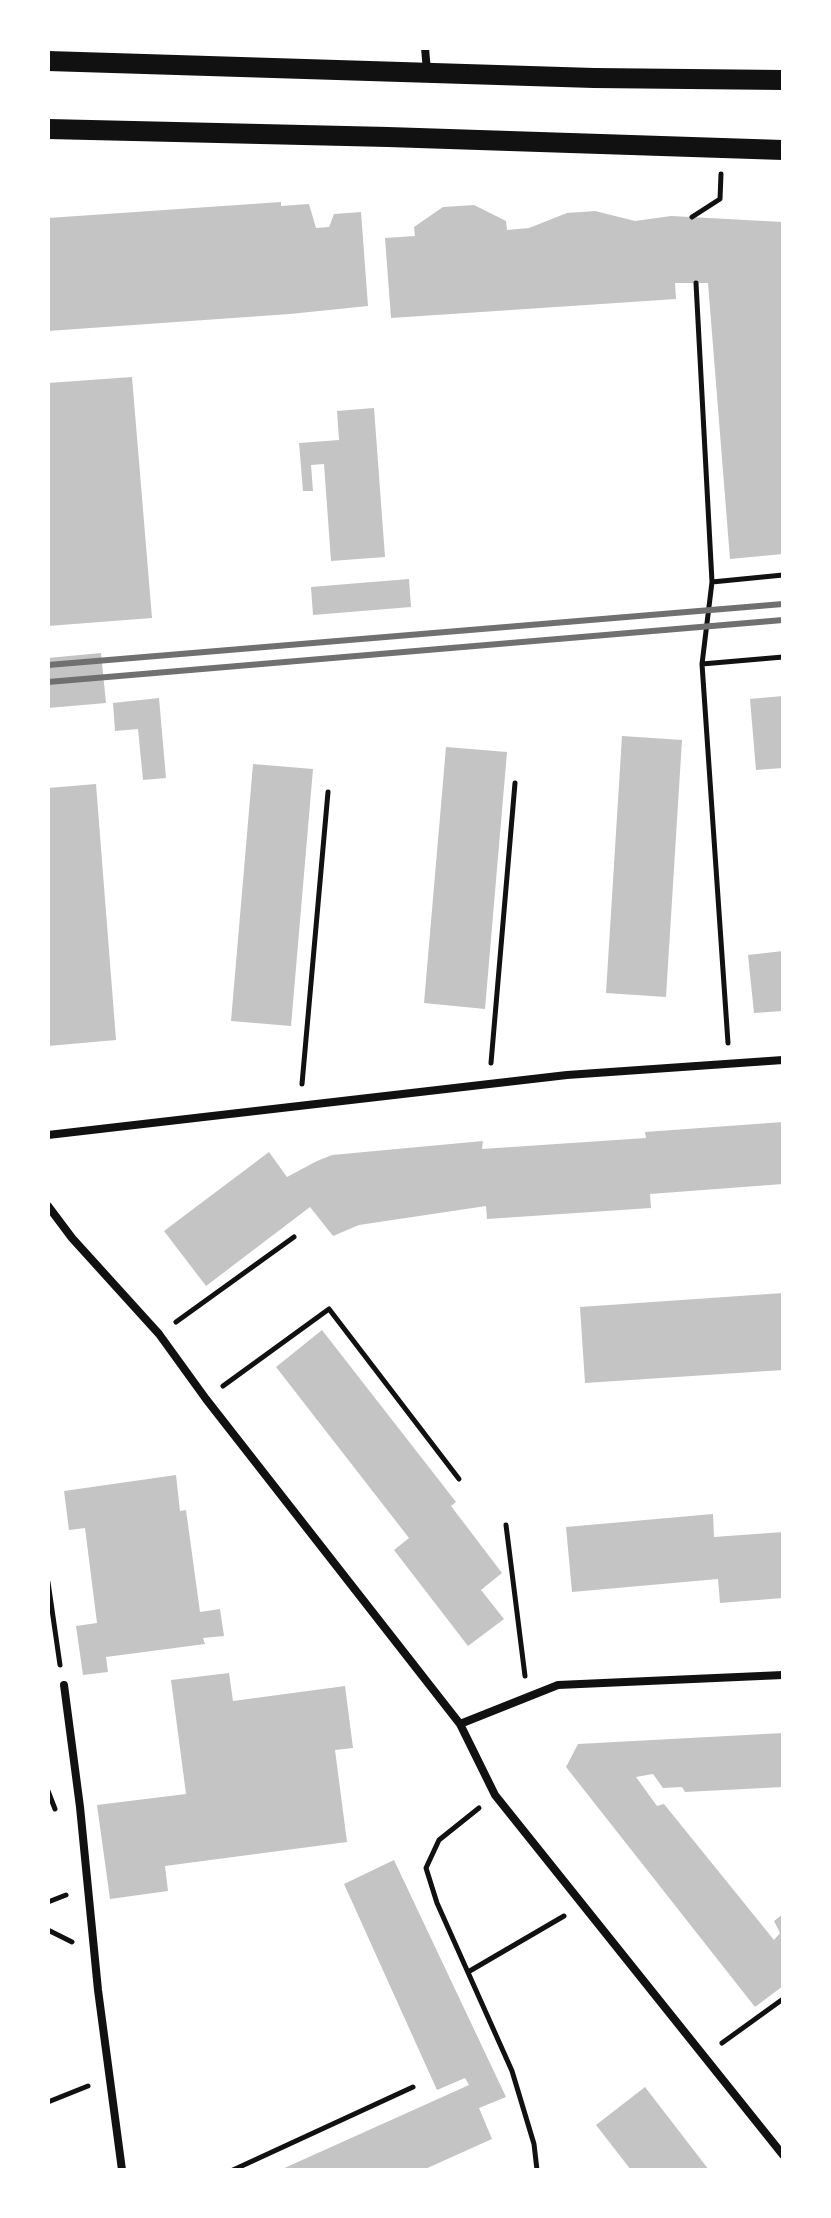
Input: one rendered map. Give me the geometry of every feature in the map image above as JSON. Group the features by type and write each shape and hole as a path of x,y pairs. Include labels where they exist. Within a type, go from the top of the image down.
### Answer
{"main road":[{"path":"48,61 594,78 783,80"},
{"path":"48,129 783,150"}],"street":[{"path":"425,48 427,73"},
{"path":"48,1135 567,1075 783,1060"},
{"path":"48,1206 72,1238 159,1334 206,1399 460,1724 495,1795 783,2155"},
{"path":"460,1724 558,1685 783,1675"},
{"path":"64,1685 98,1990 122,2170"}],"path":[{"path":"696,283 712,582 702,664 730,1064"},
{"path":"712,582 783,575"},
{"path":"702,664 783,657"},
{"path":"489,1084 515,783"},
{"path":"301,1105 328,792"},
{"path":"159,1334 294,1237"},
{"path":"206,1399 329,1309 459,1479"},
{"path":"506,1525 527,1697"},
{"path":"48,1582 50,1611 64,1685"},
{"path":"495,1795 439,1840 426,1868 437,1903 512,2071 534,2144 537,2170"},
{"path":"468,1972 583,1904"},
{"path":"704,2056 783,1999"},
{"path":"48,2102 111,2077"},
{"path":"233,2170 413,2087"}],"building":[{"path":"281,202 281,206 309,204 316,228 329,227 334,214 361,212 368,306 48,331 48,218"},
{"path":"474,205 506,221 507,230 529,228 567,213 595,211 635,221 671,216 783,222 783,554 730,559 708,283 675,283 676,299 391,318 385,238 415,236 414,227 443,207"},
{"path":"132,377 152,618 48,626 48,383"},
{"path":"374,408 385,557 331,561 324,464 311,465 313,491 303,491 299,443 339,440 337,411"},
{"path":"409,579 411,607 313,615 311,587"},
{"path":"101,653 106,703 48,708 48,658"},
{"path":"783,696 783,768 756,770 750,699"},
{"path":"159,698 166,778 143,780 138,729 115,731 113,703"},
{"path":"622,736 682,740 666,997 606,993"},
{"path":"446,747 507,752 485,1009 424,1003"},
{"path":"253,764 313,769 291,1026 231,1021"},
{"path":"96,784 116,1040 48,1046 48,788"},
{"path":"783,951 783,1011 754,1013 748,955"},
{"path":"783,1122 783,1184 650,1194 651,1208 487,1219 486,1206 359,1225 333,1236 310,1207 206,1286 164,1231 269,1152 287,1177 332,1155 483,1141 482,1149 646,1138 645,1132"},
{"path":"783,1293 783,1370 585,1383 580,1307"},
{"path":"322,1330 456,1502 451,1506 502,1573 481,1590 504,1619 468,1646 394,1550 409,1538 276,1367"},
{"path":"176,1475 180,1511 186,1510 200,1612 220,1609 224,1636 203,1638 205,1644 106,1657 108,1672 83,1675 76,1626 97,1623 85,1528 69,1530 64,1491"},
{"path":"713,1514 714,1537 783,1532 783,1598 720,1603 718,1579 572,1592 566,1527"},
{"path":"229,1673 233,1701 345,1686 353,1748 335,1750 347,1842 165,1866 168,1891 110,1899 97,1805 186,1794 171,1680"},
{"path":"783,1733 783,1787 685,1792 682,1787 663,1788 653,1774 636,1777 657,1806 664,1804 774,1940 780,1933 774,1921 783,1914 783,1986 755,2007 566,1767 578,1744"},
{"path":"394,1860 506,2097 479,2108 492,2139 423,2170 280,2170 469,2085 465,2078 437,2090 344,1884"},
{"path":"645,2087 709,2170 631,2170 596,2125"}],"railway":[{"path":"48,665 783,604"},
{"path":"48,682 783,620"}]}
